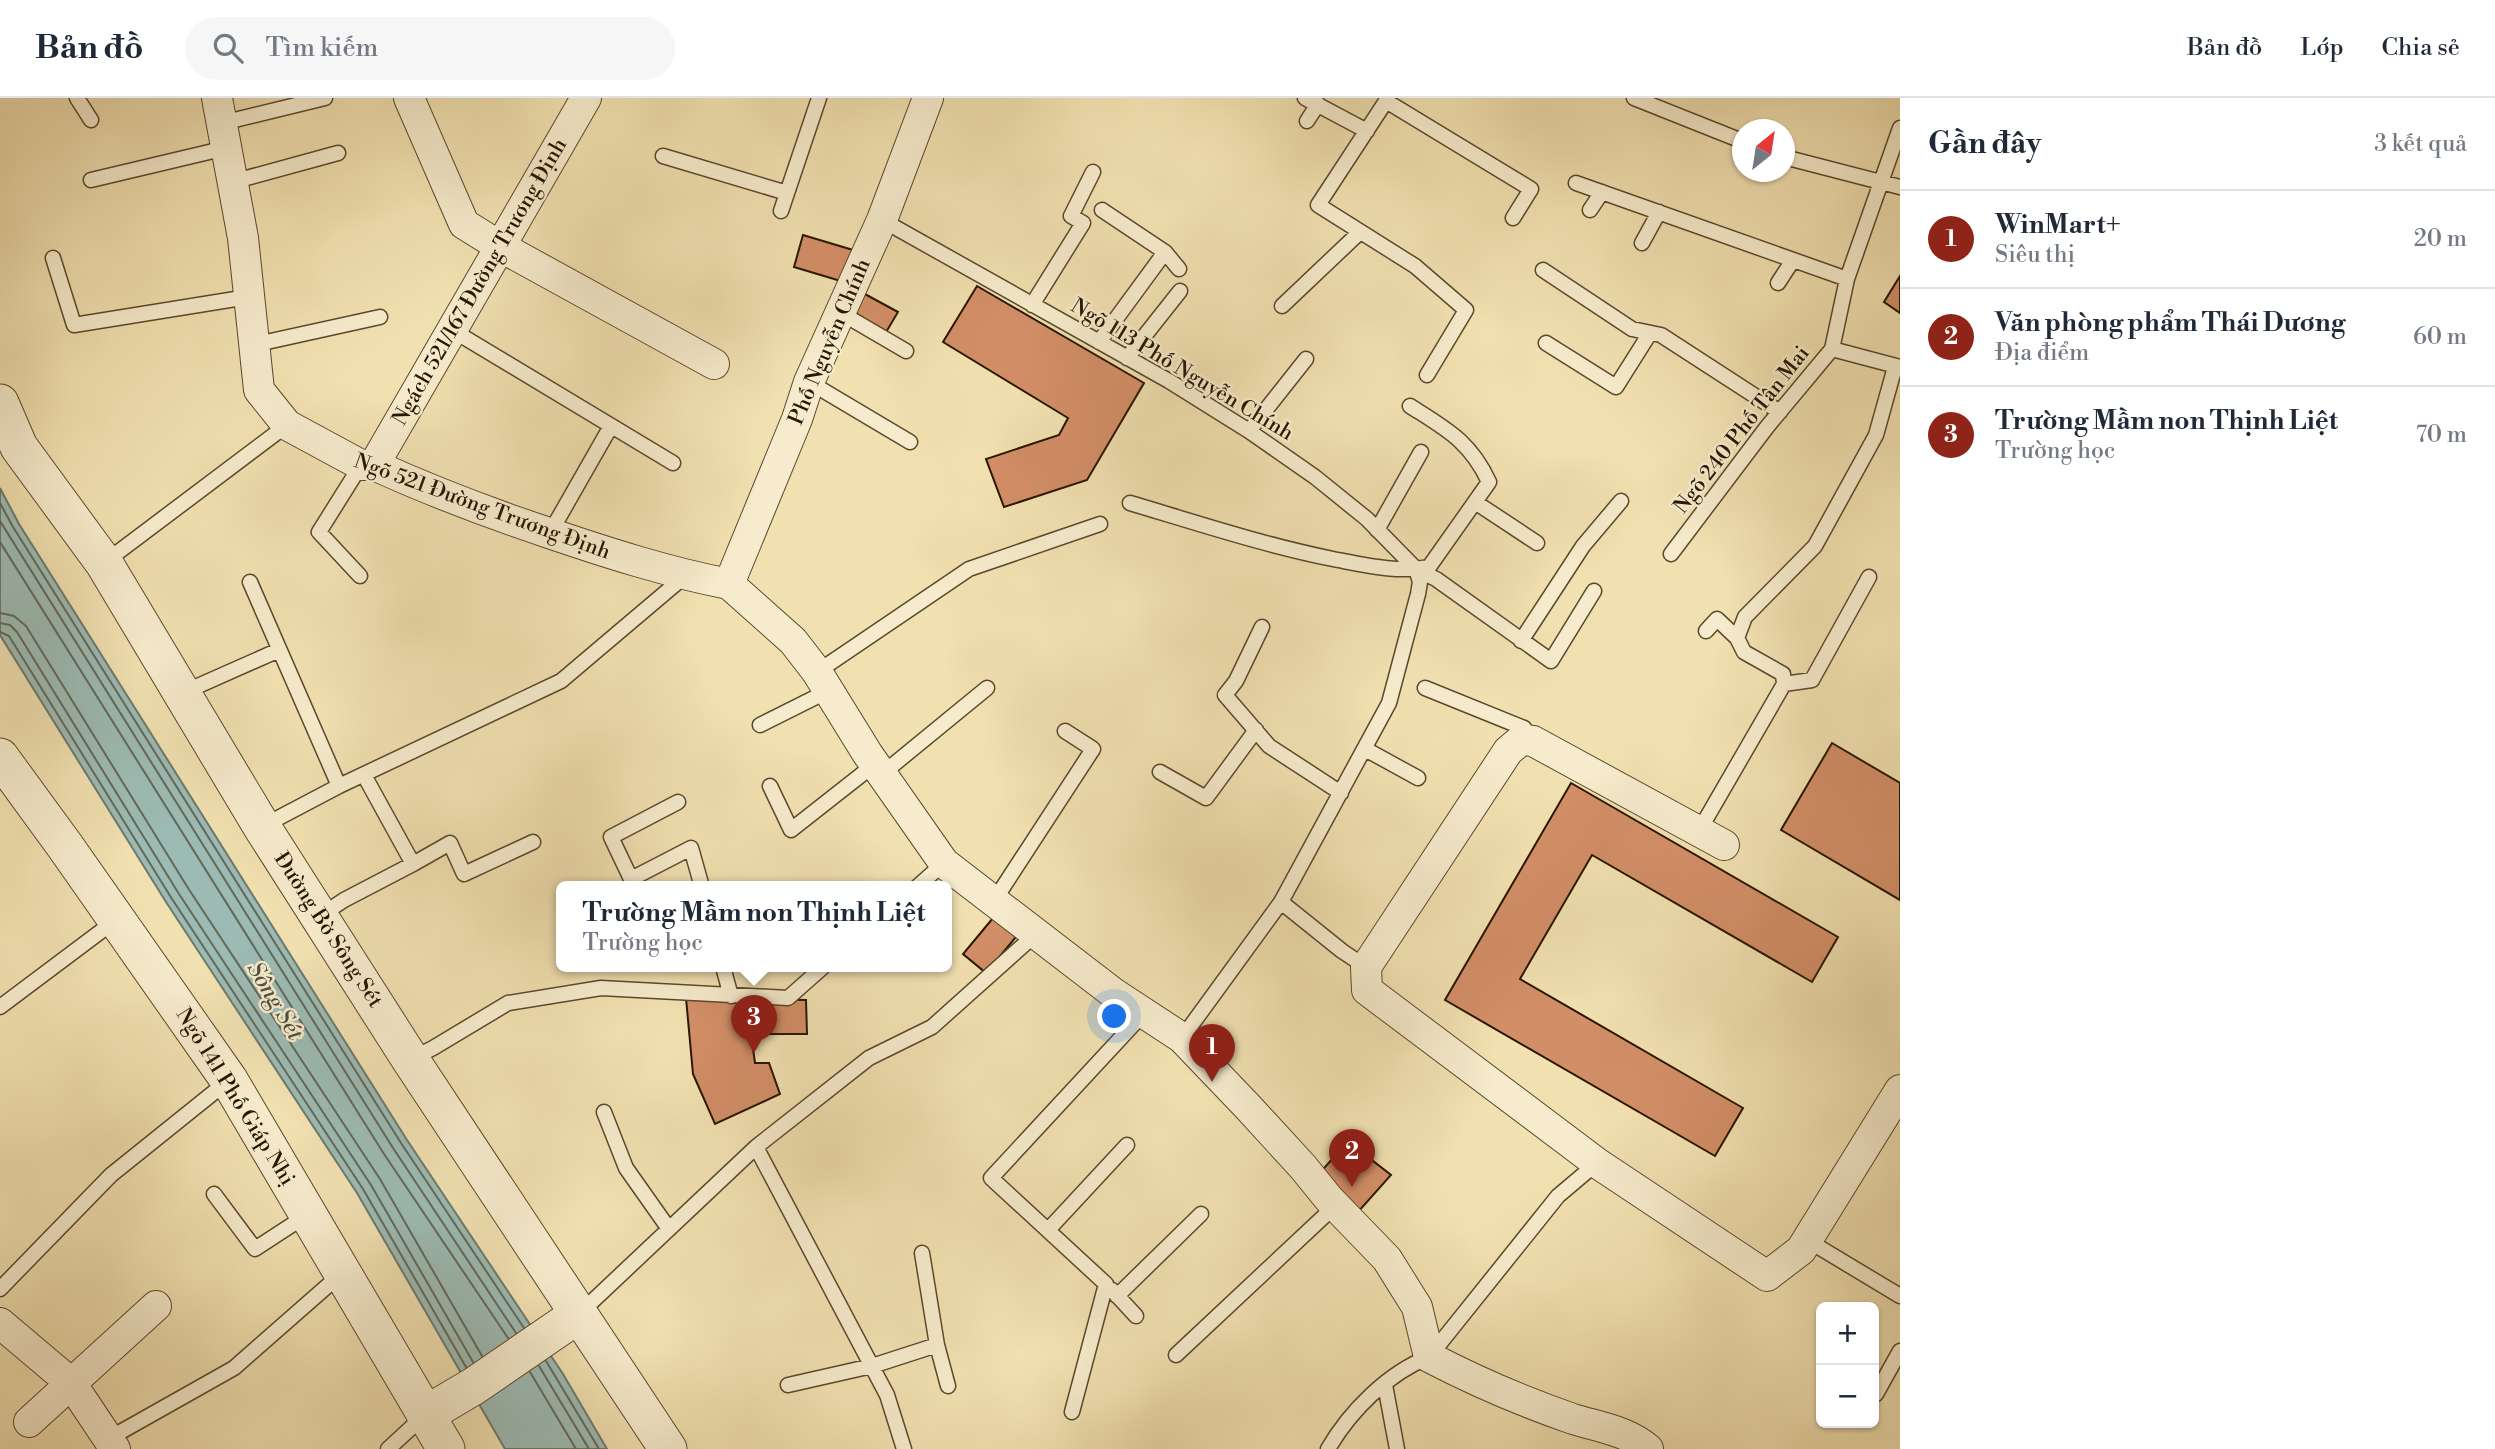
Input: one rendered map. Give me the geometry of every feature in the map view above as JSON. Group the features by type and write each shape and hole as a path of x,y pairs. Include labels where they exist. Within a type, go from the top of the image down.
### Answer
{"street":[{"path":"409,98 464,224 500,247 714,364"},
{"name":"Ngách 521/167 Đường Trương Định","path":"368,465 452,330 586,98"},
{"name":"Phố Nguyễn Chính","path":"729,584 797,419 809,382 883,220 928,98"},
{"name":"Ngõ 521 Đường Trương Định","path":"221,123 243,238 259,390 287,425 368,465 489,513 615,556 685,576 729,584"},
{"name":"Đường Bờ Sông Sét","path":"0,403 19,447 104,563 262,827 410,1059 566,1322 668,1449"},
{"path":"729,584 793,641 824,681 878,769 944,863 1112,992 1182,1038 1387,1259 1417,1307 1429,1357 1470,1378 1559,1413 1636,1438 1648,1449"},
{"path":"1711,838 1533,741 1521,740 1508,751 1366,967 1367,990 1597,1163 1767,1276 1801,1250 1900,1090"},
{"name":"Ngõ 141 Phố Giáp Nhị","path":"0,757 229,1080 425,1415"},
{"path":"29,1422 156,1306"},
{"path":"446,1449 425,1415 474,1386 566,1322"},
{"path":"0,1323 71,1383 112,1444"}],"lane":[{"path":"76,98 91,120"},
{"path":"91,180 221,123 325,98"},
{"path":"780,211 820,98"},
{"path":"1634,98 1732,137"},
{"path":"1427,375 1466,310 1415,267 1318,205 1387,99 1531,189 1513,219"},
{"path":"1307,121 1311,101 1367,131"},
{"name":"Ngõ 240 Phố Tân Mai","path":"1671,554 1832,349 1847,279 1900,128"},
{"path":"232,182 338,153"},
{"path":"663,156 787,193"},
{"path":"1795,160 1900,187"},
{"path":"1032,305 1083,223 1071,216 1093,172"},
{"path":"1576,183 1847,279"},
{"path":"1590,210 1602,192"},
{"path":"1102,211 1165,252 1179,269"},
{"path":"1642,243 1659,212"},
{"name":"Ngõ 113 Phố Nguyễn Chính","path":"883,220 1127,358 1249,432 1315,477 1377,530 1416,569"},
{"path":"1282,306 1360,232"},
{"path":"1099,342 1165,252"},
{"path":"54,258 74,326 248,297"},
{"path":"1778,283 1793,260"},
{"path":"1544,270 1632,329 1661,335 1780,412"},
{"path":"1127,358 1180,291"},
{"path":"841,313 906,351"},
{"path":"253,345 380,317"},
{"path":"452,330 673,463"},
{"path":"1546,343 1616,387 1650,333"},
{"path":"1737,638 1745,617 1815,546 1876,435 1898,367 1832,349"},
{"path":"1249,432 1306,359"},
{"path":"809,382 910,442"},
{"path":"1130,503 1316,556 1376,568 1429,567 1489,482 1481,465 1460,438 1410,406"},
{"path":"104,563 287,425"},
{"path":"550,533 611,426"},
{"path":"1377,530 1422,452"},
{"path":"360,576 319,532 368,465"},
{"path":"1521,641 1583,546 1621,501"},
{"path":"1475,502 1537,543"},
{"path":"760,725 824,681 969,569 1100,524"},
{"path":"1416,569 1436,579 1551,661 1594,591"},
{"path":"1182,1038 1281,902 1389,703 1418,594 1420,582 1416,569"},
{"path":"262,827 339,786 561,681 685,576"},
{"path":"1784,684 1812,680 1869,577"},
{"path":"250,582 339,786"},
{"path":"1706,631 1717,619 1737,638 1744,652 1783,674 1784,684 1711,838"},
{"path":"1262,627 1236,681 1225,695 1269,746 1341,793"},
{"path":"181,694 279,650"},
{"path":"770,786 791,830 987,688"},
{"path":"1425,688 1524,728 1533,741"},
{"path":"1160,772 1206,799 1255,730"},
{"path":"995,901 1093,749 1065,731"},
{"path":"1365,749 1418,779"},
{"path":"364,775 413,864"},
{"path":"677,802 611,837 631,879 691,848 700,881"},
{"path":"320,916 344,900 450,843 464,874 533,842"},
{"path":"924,881 944,863"},
{"path":"1281,902 1366,967"},
{"path":"0,1007 117,919"},
{"path":"566,1322 757,1147 869,1058 932,1027 1037,933"},
{"path":"724,972 731,996"},
{"path":"410,1059 508,1003 601,988 788,998 817,972"},
{"path":"1136,1316 1106,1284 991,1178 1144,1013"},
{"path":"0,1289 111,1175 229,1080"},
{"path":"604,1112 626,1168 668,1229"},
{"path":"1048,1230 1127,1145"},
{"path":"757,1147 887,1395 904,1449"},
{"path":"1328,1449 1351,1415 1406,1366 1429,1357 1558,1196 1597,1163"},
{"path":"214,1194 255,1250 308,1214"},
{"path":"1176,1355 1335,1206"},
{"path":"1117,1296 1201,1214"},
{"path":"1807,1240 1900,1296"},
{"path":"922,1253 937,1345 948,1386"},
{"path":"112,1444 234,1368 342,1273"},
{"path":"1072,1412 1106,1284"},
{"path":"788,1385 872,1366 937,1345"},
{"path":"1879,1389 1900,1351"},
{"path":"1385,1385 1397,1449"},
{"path":"388,1449 425,1415"}],"water":[{"name":"Sông Sét","path":"0,488 19,524 407,1140 563,1374 607,1449 505,1449 357,1193 166,902 0,635"}],"building":[{"path":"803,235 853,250 844,282 794,267"},
{"path":"1900,276 1900,313 1884,302"},
{"path":"977,286 1144,383 1087,480 1004,507 986,459 1059,435 1068,418 943,342"},
{"path":"863,293 898,312 885,334 851,315"},
{"path":"1832,743 1900,783 1900,900 1781,830"},
{"path":"1571,783 1838,937 1812,982 1592,855 1520,979 1743,1108 1715,1156 1445,1000"},
{"path":"993,918 1016,937 986,973 963,954"},
{"path":"686,998 806,1000 807,1034 751,1034 755,1063 769,1063 780,1094 715,1124 693,1074"},
{"path":"1352,1137 1368,1157 1391,1175 1350,1221 1316,1177"}],"place":[{"name":"Trường Mầm non Thịnh Liệt","path":"754,1053"},
{"name":"WinMart+","path":"1212,1082"},
{"name":"Văn phòng phẩm Thái Dương","path":"1352,1187"}]}
